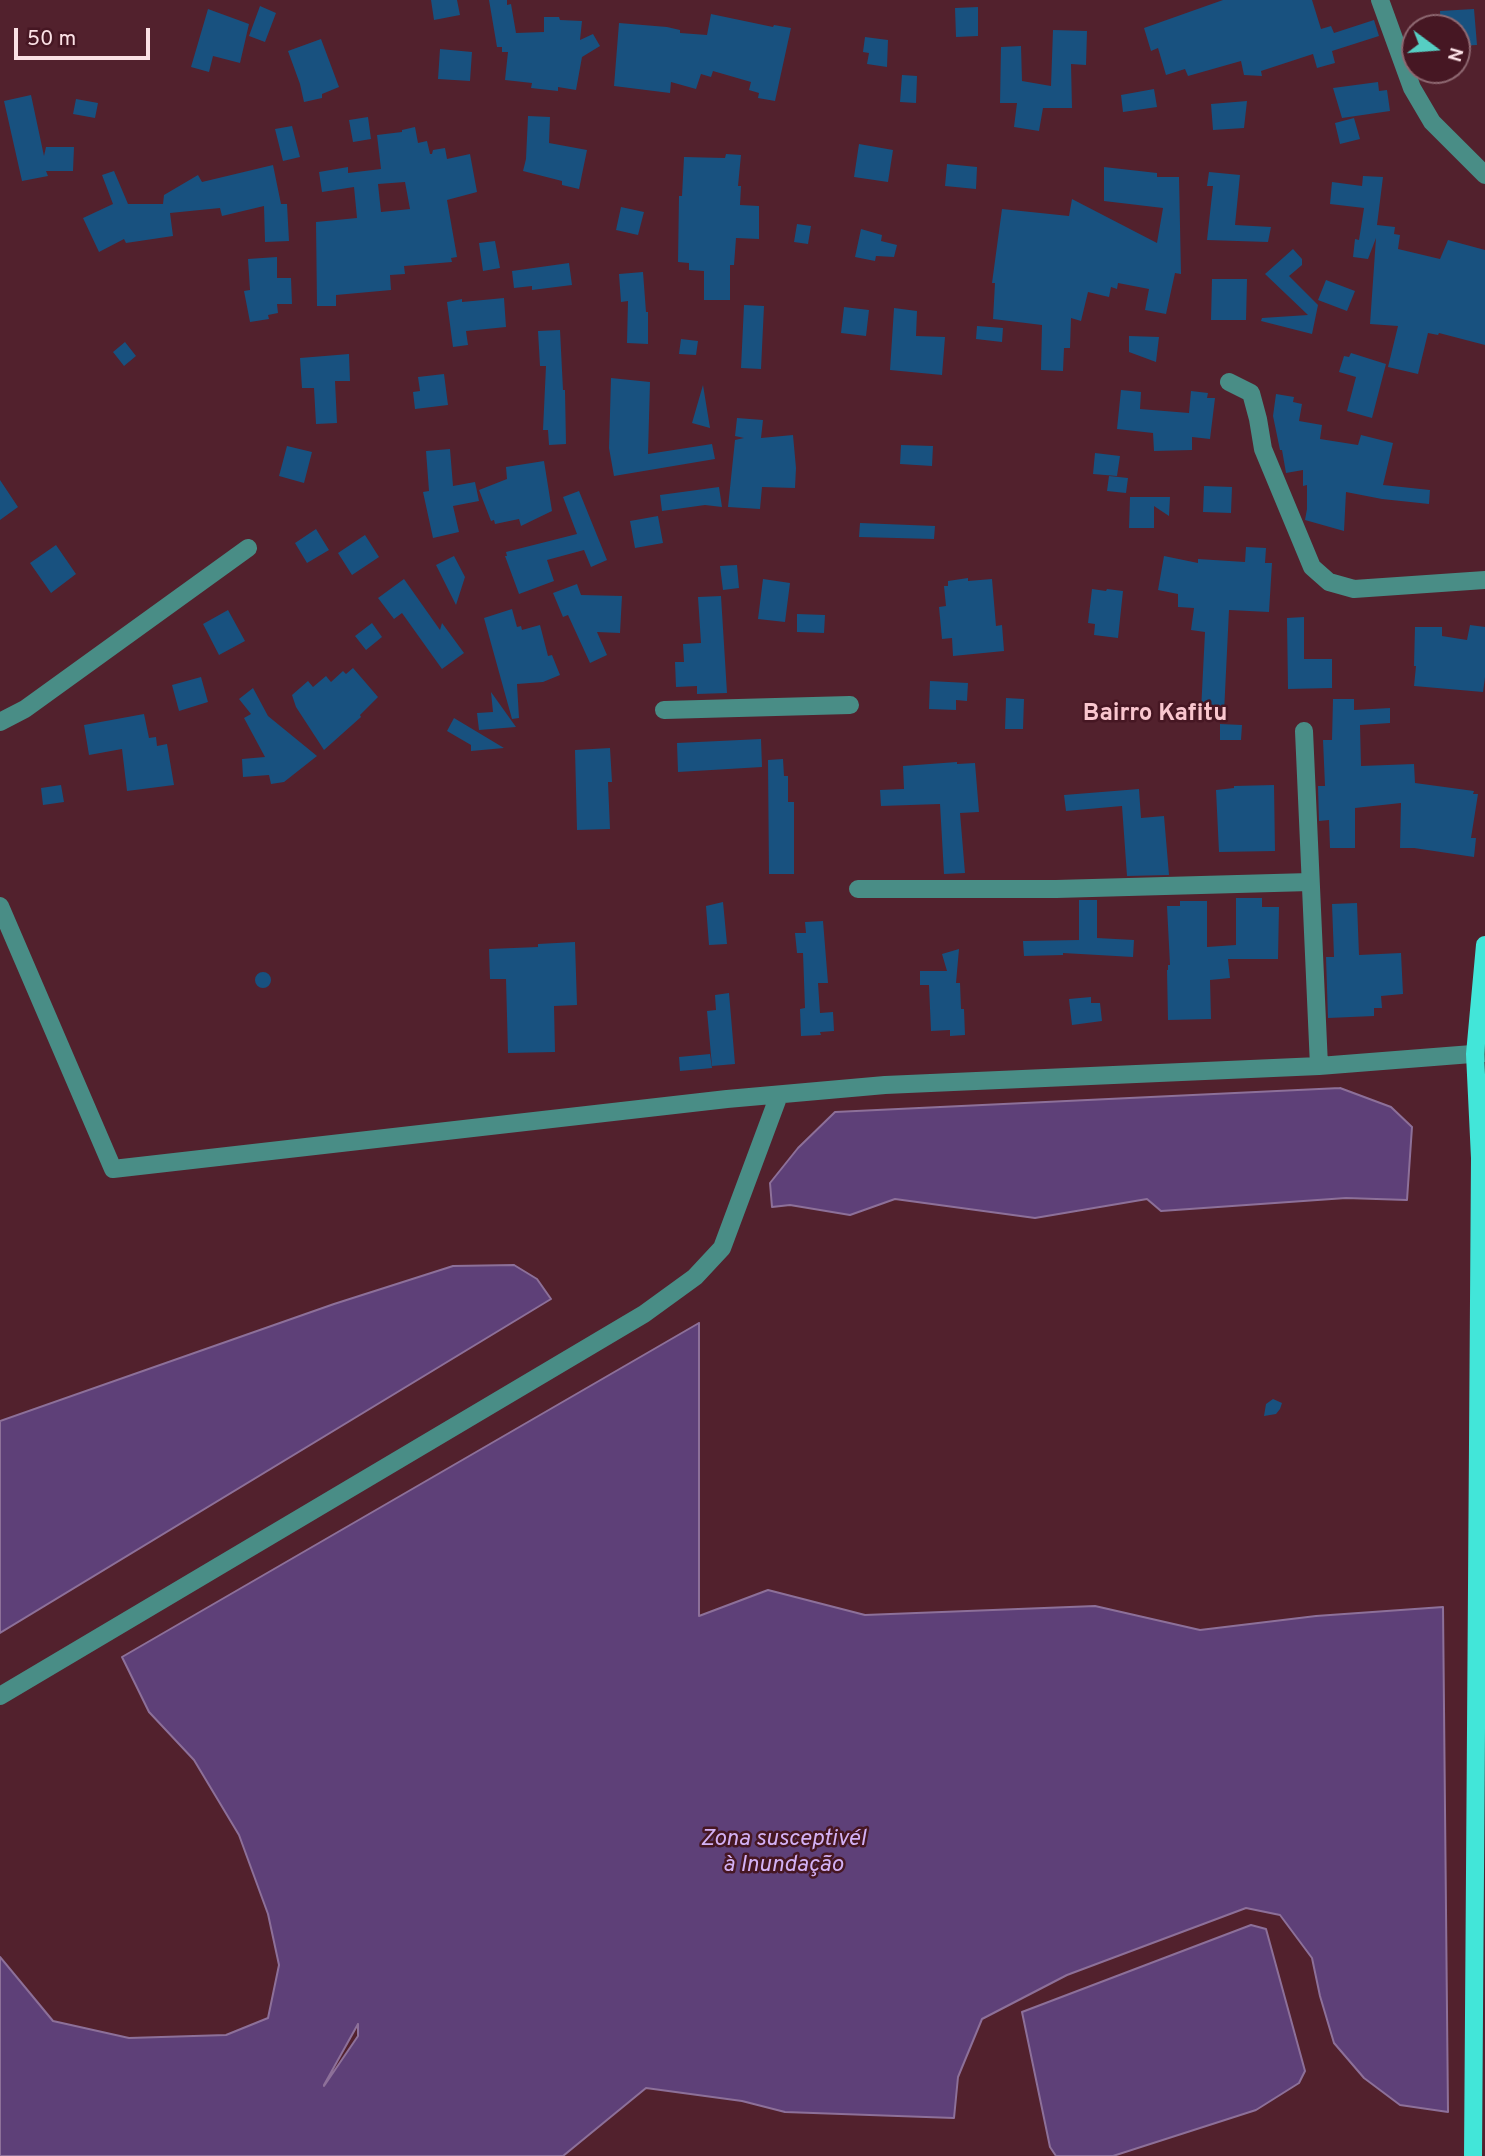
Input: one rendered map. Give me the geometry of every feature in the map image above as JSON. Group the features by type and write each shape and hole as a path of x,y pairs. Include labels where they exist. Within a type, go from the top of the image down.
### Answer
{"main road":[{"path":"1473,2156 1480,1054 1485,945"}],"street":[{"path":"1380,0 1412,88 1432,122 1485,175"},
{"path":"1229,382 1251,393 1263,449 1312,567 1329,582 1354,589 1485,580"},
{"path":"0,723 25,709 248,548"},
{"path":"664,710 850,705"},
{"path":"1304,731 1319,1066"},
{"path":"858,888 1056,889 1310,882"},
{"path":"0,906 113,1169 885,1085 1319,1066 1480,1054"},
{"path":"0,1696 632,1321 695,1278 722,1248 779,1095"}],"water":[{"path":"1340,1088 1391,1107 1412,1127 1407,1200 1346,1198 1161,1211 1147,1199 1035,1218 895,1199 850,1215 790,1205 772,1207 770,1183 798,1148 835,1112"},
{"path":"514,1265 537,1279 551,1299 0,1633 0,1421 334,1304 453,1266"},
{"name":"Zona susceptivél à Inundação","path":"699,1323 699,1616 768,1590 865,1615 1095,1606 1200,1630 1316,1616 1443,1607 1448,2112 1400,2105 1364,2078 1334,2043 1312,1958 1280,1915 1246,1908 1067,1975 982,2019 958,2077 954,2118 785,2112 742,2101 646,2088 563,2156 0,2156 0,1957 53,2021 129,2038 226,2035 268,2018 279,1965 268,1914 239,1835 194,1760 149,1712 122,1657","holes":["358,2024 358,2036 324,2086"]},
{"path":"1251,1925 1266,1929 1305,2071 1299,2083 1256,2110 1113,2156 1056,2156 1050,2147 1022,2012"}],"building":[{"path":"431,0 457,0 460,15 434,20"},
{"path":"489,0 507,0 507,5 511,4 516,33 544,32 544,17 582,21 580,40 593,34 600,46 582,57 576,90 558,87 558,91 531,88 532,83 505,80 508,52 502,52 502,47 497,47"},
{"path":"1223,0 1312,0 1321,29 1331,26 1334,33 1374,20 1379,36 1332,51 1335,63 1317,68 1313,54 1261,71 1262,76 1244,75 1241,61 1188,76 1185,69 1166,75 1158,48 1151,51 1144,28"},
{"path":"260,6 276,13 265,42 249,36"},
{"path":"978,7 978,36 956,37 955,8"},
{"path":"208,9 249,24 240,63 213,56 209,72 191,67"},
{"path":"1474,9 1477,45 1471,45 1471,14 1440,14 1440,11"},
{"path":"711,14 773,27 791,28 775,101 758,98 759,93 749,90 751,82 713,71 711,77 701,74 696,89 671,82 670,93 614,86 619,23 667,27 680,30 680,33 707,35"},
{"path":"1053,30 1087,31 1086,65 1071,64 1072,108 1043,108 1039,131 1014,127 1017,103 1000,103 1001,47 1021,46 1022,81 1051,86"},
{"path":"865,37 888,40 887,67 867,64 869,53 863,52"},
{"path":"321,39 339,87 322,94 322,98 304,102 288,51"},
{"path":"440,49 472,52 470,81 438,79"},
{"path":"902,75 917,76 916,103 900,102"},
{"path":"1378,82 1379,91 1387,90 1390,111 1342,118 1333,88"},
{"path":"1154,89 1157,107 1123,112 1121,95"},
{"path":"31,95 44,156 46,147 74,147 73,171 46,171 48,176 22,181 4,101"},
{"path":"76,99 98,103 95,118 73,114"},
{"path":"1247,101 1244,128 1213,130 1211,104"},
{"path":"528,116 550,117 549,143 587,150 579,189 562,185 562,181 523,171"},
{"path":"368,117 371,139 353,142 349,120"},
{"path":"1354,118 1360,139 1340,144 1335,123"},
{"path":"292,126 300,157 283,161 275,129"},
{"path":"415,127 418,143 427,141 430,154 433,150 445,148 447,159 470,154 477,192 447,200 457,257 451,258 452,262 404,266 405,274 390,275 391,290 336,295 336,306 317,306 316,222 357,218 354,187 322,192 319,172 348,167 348,173 381,169 377,135","holes":["405,182 410,209 381,212 378,184"]},
{"path":"859,144 893,150 888,182 854,177"},
{"path":"726,154 741,155 738,186 741,186 740,205 759,206 759,239 736,238 734,265 730,265 730,300 704,300 704,271 689,270 689,263 678,262 679,196 682,196 684,157 725,158"},
{"path":"947,164 977,167 976,189 945,186"},
{"path":"273,165 281,204 287,204 289,241 265,242 264,206 222,216 220,208 170,213 173,236 126,243 124,239 99,252 83,218 113,204 102,175 114,171 128,204 163,204 164,195 198,175 202,182"},
{"path":"1104,167 1157,173 1157,177 1179,177 1181,274 1175,273 1166,314 1145,310 1149,289 1118,283 1117,289 1111,287 1109,297 1088,292 1081,321 1071,318 1070,348 1064,348 1063,371 1041,370 1042,325 993,319 995,283 992,283 1002,209 1069,216 1072,199 1157,243 1163,208 1104,201"},
{"path":"1209,172 1240,175 1235,225 1271,227 1268,242 1207,240 1213,186 1207,186"},
{"path":"1363,176 1383,177 1377,225 1395,227 1394,234 1400,235 1398,249 1440,259 1448,240 1485,250 1485,345 1439,333 1428,333 1418,374 1388,367 1398,326 1370,324 1376,238 1368,259 1353,257 1355,239 1359,240 1364,208 1330,204 1332,182 1362,186"},
{"path":"621,207 644,212 638,235 616,230"},
{"path":"797,224 811,226 808,244 794,242"},
{"path":"861,229 882,235 881,241 897,245 894,257 876,256 875,261 855,257"},
{"path":"495,241 500,268 483,271 479,243"},
{"path":"1293,249 1302,259 1302,265 1289,276 1318,305 1312,334 1261,321 1262,318 1308,315 1265,274"},
{"path":"277,257 277,278 291,278 292,304 277,304 278,313 268,315 269,319 250,322 244,291 250,290 248,259"},
{"path":"569,263 572,285 532,290 532,286 514,288 512,271"},
{"path":"643,272 648,312 648,344 627,343 628,301 621,302 619,274"},
{"path":"1212,279 1247,279 1246,320 1211,320"},
{"path":"1326,280 1355,291 1347,311 1318,300"},
{"path":"504,298 506,327 466,331 468,345 453,347 447,302"},
{"path":"744,305 764,306 761,369 741,368"},
{"path":"844,307 869,310 866,336 841,333"},
{"path":"894,308 917,311 916,336 945,337 942,375 890,370"},
{"path":"977,326 1003,328 1002,342 976,339"},
{"path":"560,330 566,444 549,445 548,430 543,430 546,366 540,366 538,331"},
{"path":"1129,336 1159,337 1156,362 1129,352"},
{"path":"681,339 698,341 696,355 679,354"},
{"path":"125,342 136,356 124,366 113,352"},
{"path":"1351,353 1386,364 1372,418 1347,411 1356,377 1339,372 1344,356 1349,357"},
{"path":"349,354 350,381 335,381 337,423 316,424 314,388 302,388 300,358"},
{"path":"444,374 448,405 415,409 413,392 420,391 418,377"},
{"path":"611,378 650,382 648,454 712,444 715,459 614,476 609,448"},
{"path":"703,385 710,428 692,423"},
{"path":"1121,390 1141,392 1140,409 1189,413 1191,391 1208,393 1207,398 1215,398 1210,439 1192,437 1192,450 1154,451 1153,433 1117,429"},
{"path":"1276,394 1294,397 1293,402 1302,404 1299,421 1322,425 1320,439 1358,445 1361,435 1393,443 1383,485 1430,490 1429,504 1346,492 1344,531 1305,520 1307,485 1303,486 1303,470 1286,473 1273,416"},
{"path":"737,418 763,420 761,438 793,435 795,488 762,487 760,509 728,507 735,440 744,438 735,436"},
{"path":"901,445 933,446 932,466 900,464"},
{"path":"287,446 312,452 304,483 279,476"},
{"path":"450,449 453,486 475,482 479,501 453,506 459,532 433,538 423,492 429,491 426,451"},
{"path":"1095,453 1120,456 1117,476 1093,474"},
{"path":"544,461 552,511 521,526 519,519 495,524 494,520 491,521 479,490 507,479 506,467"},
{"path":"1109,476 1128,478 1126,493 1107,491"},
{"path":"0,480 18,507 0,520"},
{"path":"1204,486 1232,487 1231,513 1203,512"},
{"path":"719,487 722,507 705,505 662,511 660,495"},
{"path":"579,491 607,560 591,567 584,550 547,560 554,581 519,594 505,556 506,552 577,534 563,497"},
{"path":"1130,497 1170,497 1169,516 1154,506 1154,528 1129,528"},
{"path":"658,516 663,543 635,548 630,521"},
{"path":"860,523 935,526 934,539 859,537"},
{"path":"316,529 329,550 307,563 295,543"},
{"path":"365,535 379,557 352,575 338,553"},
{"path":"56,545 76,574 51,593 30,563"},
{"path":"1246,547 1266,548 1265,563 1272,563 1269,612 1229,610 1224,713 1201,711 1205,632 1191,630 1194,608 1178,607 1178,594 1158,590 1164,556 1198,563 1198,559 1245,562"},
{"path":"454,556 465,577 456,605 436,565"},
{"path":"737,565 739,588 723,590 720,566"},
{"path":"968,578 968,581 992,579 996,626 1002,625 1004,651 953,656 952,638 942,639 939,607 946,606 944,586 948,586 948,581"},
{"path":"404,579 440,630 442,623 464,653 442,669 402,613 394,619 378,598"},
{"path":"763,579 790,583 785,622 758,619"},
{"path":"577,584 581,595 622,596 620,633 597,632 607,655 590,663 568,615 563,617 553,593"},
{"path":"1092,589 1123,591 1118,638 1094,635 1095,624 1088,623"},
{"path":"721,596 727,693 697,694 697,686 676,687 675,662 684,662 683,644 701,643 698,597"},
{"path":"512,609 517,627 521,626 522,630 540,625 548,656 552,655 560,675 543,682 517,684 519,718 512,719 484,618"},
{"path":"228,610 245,641 219,655 203,624"},
{"path":"797,614 825,615 824,633 797,632"},
{"path":"1304,617 1304,659 1332,659 1332,688 1288,689 1287,618"},
{"path":"372,623 382,637 366,650 355,636"},
{"path":"1470,625 1485,627 1483,692 1414,686 1415,627 1442,627 1442,636 1467,640"},
{"path":"353,668 378,697 361,717 324,750 296,707 292,695 308,681 313,687 326,676 331,682 343,671 346,674"},
{"path":"201,677 208,702 179,711 172,685"},
{"path":"930,681 968,683 967,701 956,700 956,710 929,709"},
{"path":"253,688 268,716 317,756 284,782 271,784 269,775 243,777 242,759 265,757 244,718 251,714 239,699"},
{"path":"491,692 516,727 479,730 477,713 493,712"},
{"path":"1006,698 1024,699 1023,729 1005,729"},
{"path":"1333,699 1354,699 1354,710 1390,708 1390,723 1360,725 1361,766 1414,764 1415,783 1474,791 1473,794 1478,794 1471,838 1476,838 1474,857 1400,848 1401,803 1355,808 1355,848 1330,848 1329,820 1319,821 1318,786 1325,786 1323,740 1332,740"},
{"path":"144,714 149,738 156,737 157,746 167,744 174,785 127,791 122,749 89,755 84,725"},
{"path":"454,718 504,748 471,751 471,745 447,731"},
{"path":"1220,724 1242,725 1241,740 1220,740"},
{"path":"761,739 762,767 678,772 677,743"},
{"path":"610,748 610,829 577,830 575,750"},
{"path":"783,759 784,776 788,776 788,802 794,802 794,874 769,874 768,760"},
{"path":"975,763 979,812 960,813 965,873 944,874 940,804 881,806 880,790 904,789 903,766"},
{"path":"61,785 64,802 43,805 41,788"},
{"path":"1274,785 1275,851 1219,852 1216,790 1234,786"},
{"path":"1139,789 1141,818 1164,816 1169,875 1127,876 1122,806 1066,811 1064,795"},
{"path":"1236,898 1262,898 1262,907 1279,907 1278,959 1228,959 1230,978 1210,980 1211,1019 1168,1020 1167,970 1170,965 1167,906 1180,906 1180,901 1207,901 1207,947 1236,945"},
{"path":"1079,900 1097,900 1097,938 1134,940 1133,957 1063,953 1024,956 1023,941 1079,940"},
{"path":"723,902 727,944 709,945 706,906"},
{"path":"1357,903 1359,955 1401,953 1403,994 1381,996 1382,1008 1374,1008 1374,1016 1328,1018 1326,957 1334,957 1332,904"},
{"path":"823,921 828,983 818,983 820,1013 833,1012 834,1031 801,1036 800,1009 805,1008 803,953 797,953 795,933 806,933 805,922"},
{"path":"575,942 577,1005 554,1006 555,1052 508,1053 506,979 490,979 489,949"},
{"path":"959,949 956,983 960,983 965,1035 950,1036 950,1030 931,1031 929,985 920,985 920,971 947,971 942,954"},
{"path":"263,972 269,974 269,986 263,988 257,986 255,980 257,974"},
{"path":"729,993 735,1064 712,1066 707,1011 716,1010 715,995"},
{"path":"1091,997 1091,1003 1100,1003 1102,1021 1072,1025 1069,999"},
{"path":"710,1054 712,1068 680,1071 679,1057"},
{"path":"1273,1399 1282,1403 1280,1409 1276,1414 1264,1416 1266,1404"}],"district":[{"name":"Bairro Kafitu","path":"1155,715"}]}
